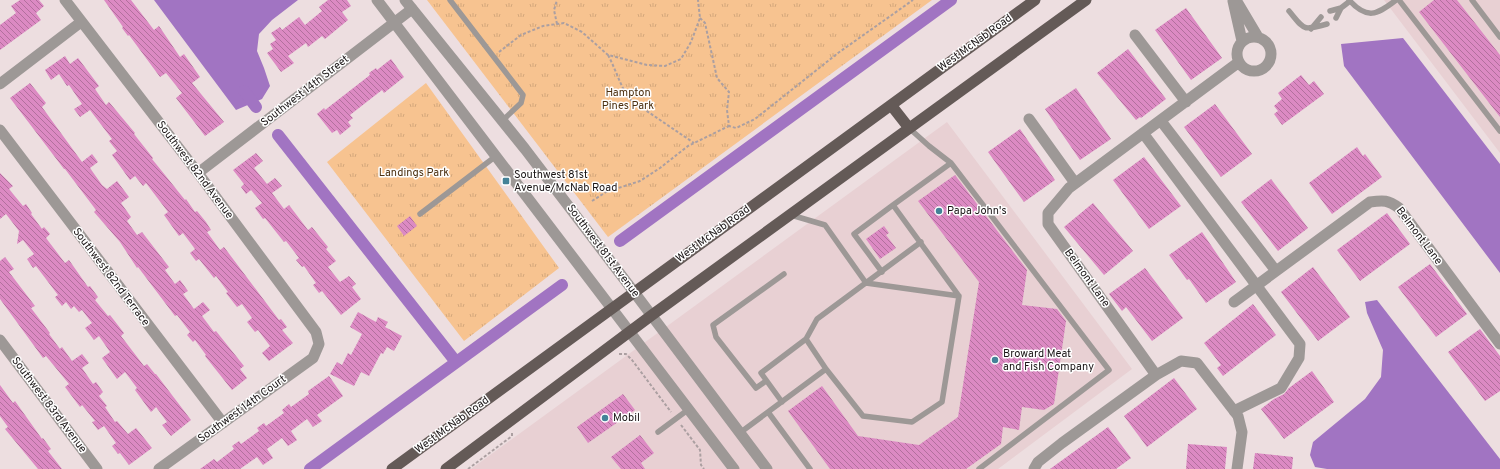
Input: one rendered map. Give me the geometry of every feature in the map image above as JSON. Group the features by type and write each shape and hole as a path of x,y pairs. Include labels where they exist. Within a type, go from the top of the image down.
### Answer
{"main road":[{"name":"West McNab Road","path":"392,469 1035,0"},
{"path":"446,469 652,315 1086,0"},
{"path":"891,105 909,128"}],"street":[{"name":"Southwest 82nd Avenue","path":"65,0 198,173 316,332 319,344"},
{"path":"377,0 734,469"},
{"path":"1232,0 1242,41"},
{"path":"1236,0 1258,37"},
{"name":"Southwest 14th Street","path":"198,173 394,22 409,4"},
{"name":"Southwest 81st Avenue","path":"409,4 502,120 741,432 767,469"},
{"path":"0,84 81,22"},
{"path":"1135,35 1186,102"},
{"path":"1258,37 1263,39 1270,48 1271,53 1268,64 1258,71 1247,70 1239,62 1237,51 1242,41 1247,38 1258,37"},
{"name":"Belmont Lane","path":"1156,375 1048,224 1048,213 1075,183 1239,62"},
{"path":"1029,119 1075,183"},
{"path":"1161,121 1276,272"},
{"name":"Southwest 82nd Terrace","path":"0,130 223,423"},
{"path":"1143,133 1300,344 1299,358 1282,388 1234,411"},
{"name":"Belmont Lane","path":"1234,302 1370,202 1382,200 1390,201 1399,208 1500,344"},
{"name":"Southwest 83rd Avenue","path":"0,340 97,469"},
{"name":"Southwest 14th Court","path":"159,469 313,358 319,344"},
{"path":"1034,469 1038,462 1062,443 1156,375 1181,361 1197,363 1238,416 1242,432 1237,469"}],"lane":[{"path":"450,0 523,95 521,103 502,120"},
{"path":"1336,18 1341,8 1349,1 1361,11 1371,14 1383,10 1398,0 1500,131"},
{"path":"1472,0 1500,37"},
{"path":"1330,11 1341,8"},
{"path":"1289,11 1305,29 1327,24"},
{"path":"1310,29 1321,17"},
{"path":"909,128 929,146 952,163 1109,370 979,469"},
{"path":"420,214 496,156"},
{"path":"882,272 854,234 952,163"},
{"path":"806,339 826,369 863,416 912,422 942,402 959,296 893,205"},
{"path":"790,215 825,225 866,284 959,296"},
{"path":"782,402 761,373 806,339 817,319 921,242"},
{"path":"766,381 756,388 716,337 713,325 784,274"},
{"path":"741,432 826,369"},
{"path":"658,432 689,409"},
{"path":"768,412 810,469"}],"path":[{"path":"557,0 554,10 557,24"},
{"path":"608,55 647,65 665,66 681,59 691,42 700,18 698,0"},
{"path":"592,201 606,192 640,181 660,168 688,146 729,126 736,128 755,118 838,53 913,0"},
{"path":"700,18 705,23 717,78 729,92 727,110 729,126"},
{"path":"493,56 521,35 543,26 564,23 582,32 608,55 617,72 622,88 629,99 694,143"},
{"path":"615,357 623,353 626,354 700,450 701,465 704,469"},
{"path":"468,469 512,436 512,431"}],"shaded area":[{"path":"154,0 298,0 272,20 259,34 257,51 270,86 262,99 236,110"},
{"path":"1384,0 1500,0 1500,153"},
{"path":"1403,38 1500,164 1500,273 1344,66 1341,44"},
{"path":"947,122 1132,369 998,469 471,469"},
{"path":"1377,300 1500,459 1500,469 1327,469 1315,467 1310,455 1313,442 1365,399 1381,377 1383,350 1367,313 1365,302"}],"green space":[{"name":"Hampton Pines Park","path":"427,0 932,0 608,237"},
{"name":"Landings Park","path":"426,83 559,268 464,341 327,162"}],"building":[{"path":"20,0 39,0 44,6 36,13 41,20 0,50 0,25 16,13 11,6"},
{"path":"104,0 131,0 154,30 159,26 180,57 184,54 200,77 192,83 224,122 205,136 176,98 182,93 166,73 160,77 129,35 128,36 122,28 123,27"},
{"path":"328,0 347,0 351,6 342,12 348,20 325,39 322,36 308,47 306,43 288,56 294,63 281,72 267,53 273,49 270,44 276,40 271,33 280,27 282,30 299,17 305,25 322,11 319,7"},
{"path":"1434,0 1457,0 1500,55 1500,117 1419,12"},
{"path":"1186,8 1222,58 1191,80 1155,30"},
{"path":"1128,49 1166,99 1141,118 1140,117 1136,120 1097,73"},
{"path":"65,56 70,64 78,58 99,86 95,89 106,105 109,102 135,133 134,134 153,158 152,159 185,200 186,199 195,212 197,211 206,222 211,230 207,232 220,250 224,247 279,320 281,319 287,327 282,330 293,343 269,361 262,353 270,346 258,330 255,332 247,322 252,318 242,304 237,307 226,293 228,292 216,276 214,278 199,259 196,261 190,253 195,249 183,233 179,236 164,215 168,212 146,183 143,186 135,176 130,180 112,155 117,151 109,141 112,139 90,110 80,117 74,109 82,104 69,85 67,86 59,74 51,80 45,70"},
{"path":"391,59 404,77 384,93 382,90 350,115 353,118 348,122 351,126 340,135 337,130 332,133 317,114 324,108 325,110 370,75 369,73 376,68 377,70"},
{"path":"1301,75 1309,85 1314,81 1324,94 1282,125 1274,114 1278,111 1274,106 1282,99 1278,93"},
{"path":"30,83 46,103 42,107 82,162 92,154 98,162 90,168 102,185 107,189 117,181 129,197 121,203 131,217 127,221 137,235 142,232 169,267 165,270 175,284 180,280 188,291 183,294 194,309 203,302 210,310 202,316 244,366 240,369 247,378 232,390 205,356 206,355 195,340 193,342 187,335 190,332 177,315 175,316 138,267 137,268 120,242 94,212 96,210 10,98"},
{"path":"1076,88 1111,139 1080,160 1045,109"},
{"path":"1215,104 1252,154 1221,177 1184,127"},
{"path":"1020,129 1055,180 1024,202 988,152"},
{"path":"1357,147 1363,156 1365,154 1382,177 1332,214 1309,183"},
{"path":"256,153 263,161 254,168 267,184 275,178 282,186 272,193 284,209 289,205 308,230 312,227 328,247 326,249 336,261 328,267 340,282 349,276 356,284 352,287 361,299 341,315 322,291 319,293 313,285 316,283 304,266 302,267 296,260 299,258 286,241 284,242 255,208 262,203 251,190 246,194 241,187 244,184 233,170"},
{"path":"1144,157 1181,206 1149,229 1113,180"},
{"path":"0,173 13,186 9,189 23,206 26,204 42,229 44,227 50,234 46,238 65,263 69,260 88,287 90,286 98,297 95,300 108,316 110,315 124,333 121,336 144,366 147,364 156,374 191,420 171,436 162,425 167,422 156,407 151,412 135,390 137,388 125,372 117,379 102,358 110,352 99,336 94,340 85,328 92,323 82,310 79,312 74,306 71,309 66,302 62,306 55,297 58,295 36,266 33,268 27,259 34,254 23,240 17,244 19,231 6,214 0,219"},
{"path":"955,175 1027,270 1022,305 1057,309 1066,321 1054,404 1044,410 1022,407 1019,430 1003,427 1001,444 966,469 830,469 788,411 822,386 858,436 919,445 958,417 979,282 918,201"},
{"path":"1271,179 1308,228 1278,251 1241,202"},
{"path":"1093,203 1133,251 1104,275 1064,227"},
{"path":"1387,213 1410,244 1360,281 1337,250"},
{"path":"410,216 417,226 404,236 397,226"},
{"path":"884,226 889,233 886,235 896,248 880,259 866,239"},
{"path":"1202,232 1236,282 1206,303 1169,255"},
{"path":"5,257 14,269 9,272 35,306 31,308 60,349 62,347 72,361 82,354 89,363 82,368 93,384 96,382 103,392 99,396 107,406 105,407 115,422 117,421 128,434 136,428 152,448 129,465 120,453 118,454 112,446 116,443 104,426 98,430 92,422 95,421 82,405 80,407 65,387 69,384 46,356 43,358 0,299 0,261"},
{"path":"1430,264 1467,314 1436,337 1398,287"},
{"path":"1313,267 1350,317 1318,341 1281,292"},
{"path":"1145,268 1183,318 1152,341 1126,307 1122,311 1109,294"},
{"path":"1253,304 1276,335 1223,376 1217,368 1221,365 1204,343"},
{"path":"358,312 376,322 378,317 388,322 385,327 402,336 394,351 387,347 383,354 381,353 369,376 361,372 354,386 330,374 337,362 342,365 348,353 351,355 362,334 350,327"},
{"path":"1480,329 1500,356 1500,391 1485,401 1448,352"},
{"path":"1312,371 1334,402 1284,439 1261,409 1274,399 1284,394 1289,388"},
{"path":"329,376 343,396 317,415 322,421 313,427 307,419 291,431 297,440 288,446 282,438 267,449 273,458 263,465 257,457 240,469 200,469 214,459 217,462 234,449 232,446 239,441 241,444 259,431 257,428 264,423 266,426 284,413 282,410 289,404 291,407 309,394 308,391"},
{"path":"1174,378 1197,409 1147,447 1124,416"},
{"path":"0,385 13,403 15,401 42,439 43,438 51,449 48,451 62,469 38,469 5,429 8,427 0,416"},
{"path":"623,394 635,410 588,443 577,427"},
{"path":"1108,427 1131,458 1116,469 1050,469"},
{"path":"640,435 654,453 641,463 645,469 621,469 611,457"},
{"path":"1188,444 1227,447 1225,469 1186,469"},
{"path":"1255,453 1293,457 1292,469 1253,469"}],"waterway":[{"path":"620,241 951,0"},
{"path":"244,91 256,107"},
{"path":"278,135 456,362"},
{"path":"310,469 562,285"}],"place":[{"name":"Southwest 81st Avenue/McNab Road","path":"506,181"},
{"name":"Papa John's","path":"939,211"},
{"name":"Broward Meat and Fish Company","path":"995,360"},
{"name":"Mobil","path":"605,418"}]}
